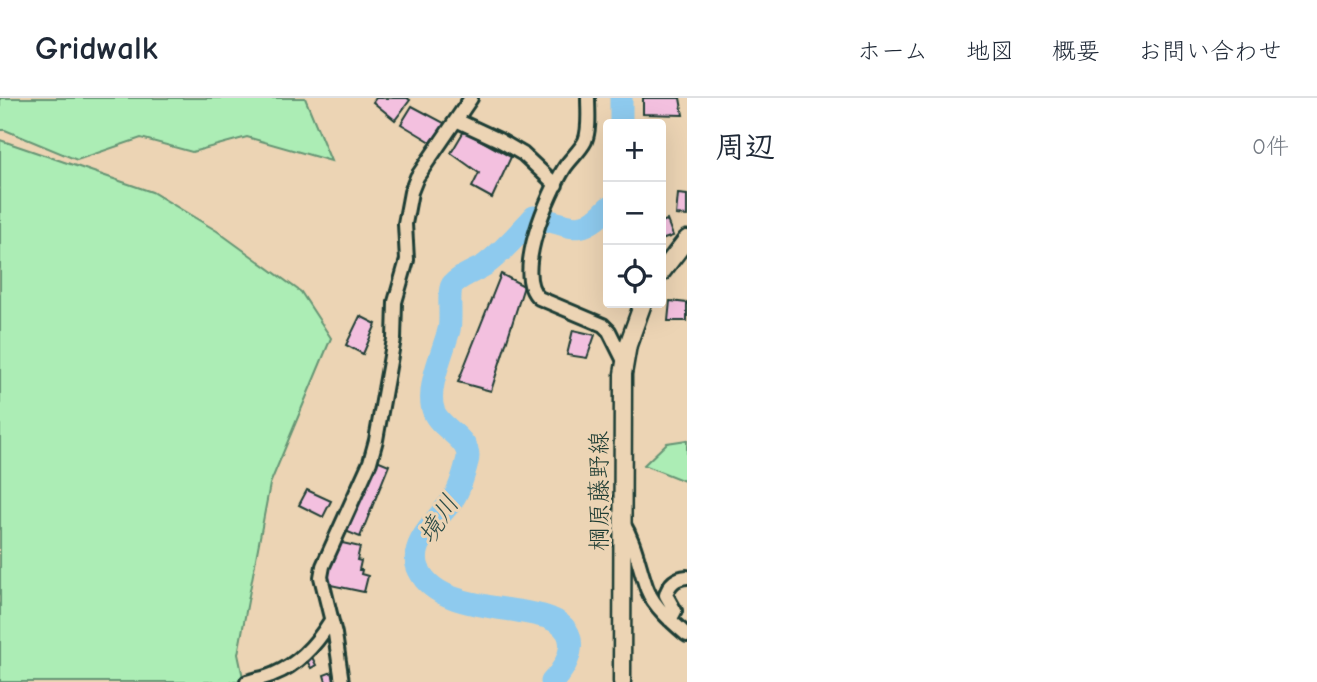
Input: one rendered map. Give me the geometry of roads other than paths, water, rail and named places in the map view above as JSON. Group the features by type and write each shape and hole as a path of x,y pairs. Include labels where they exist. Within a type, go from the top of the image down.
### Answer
{"main road":[{"path":"666,266 687,239"},
{"name":"棡原藤野線","path":"622,682 624,361 641,308"}],"street":[{"path":"342,682 335,634 321,577 323,566 370,461 376,440 394,339 396,302 407,260 405,224 411,192 417,177 471,98"},
{"path":"588,98 585,140 566,166 546,207 530,258 529,276 532,292 544,301 603,325 609,331 624,361"},
{"path":"456,120 499,140 523,155 556,185"},
{"path":"621,521 633,538 648,592 670,620 687,635"},
{"path":"670,620 675,611 666,595 669,585 678,578 687,577"},
{"path":"247,682 274,675 287,668 309,651 331,622"}],"waterway":[{"name":"境川","path":"621,98 621,119"},
{"name":"境川","path":"552,682 564,665 570,647 570,639 560,624 534,614 459,600 442,593 429,583 419,570 416,561 420,542 456,493 468,454 466,447 434,412 433,383 449,330 450,292 453,284 492,260 534,217 574,227 589,223 603,213"}]}
